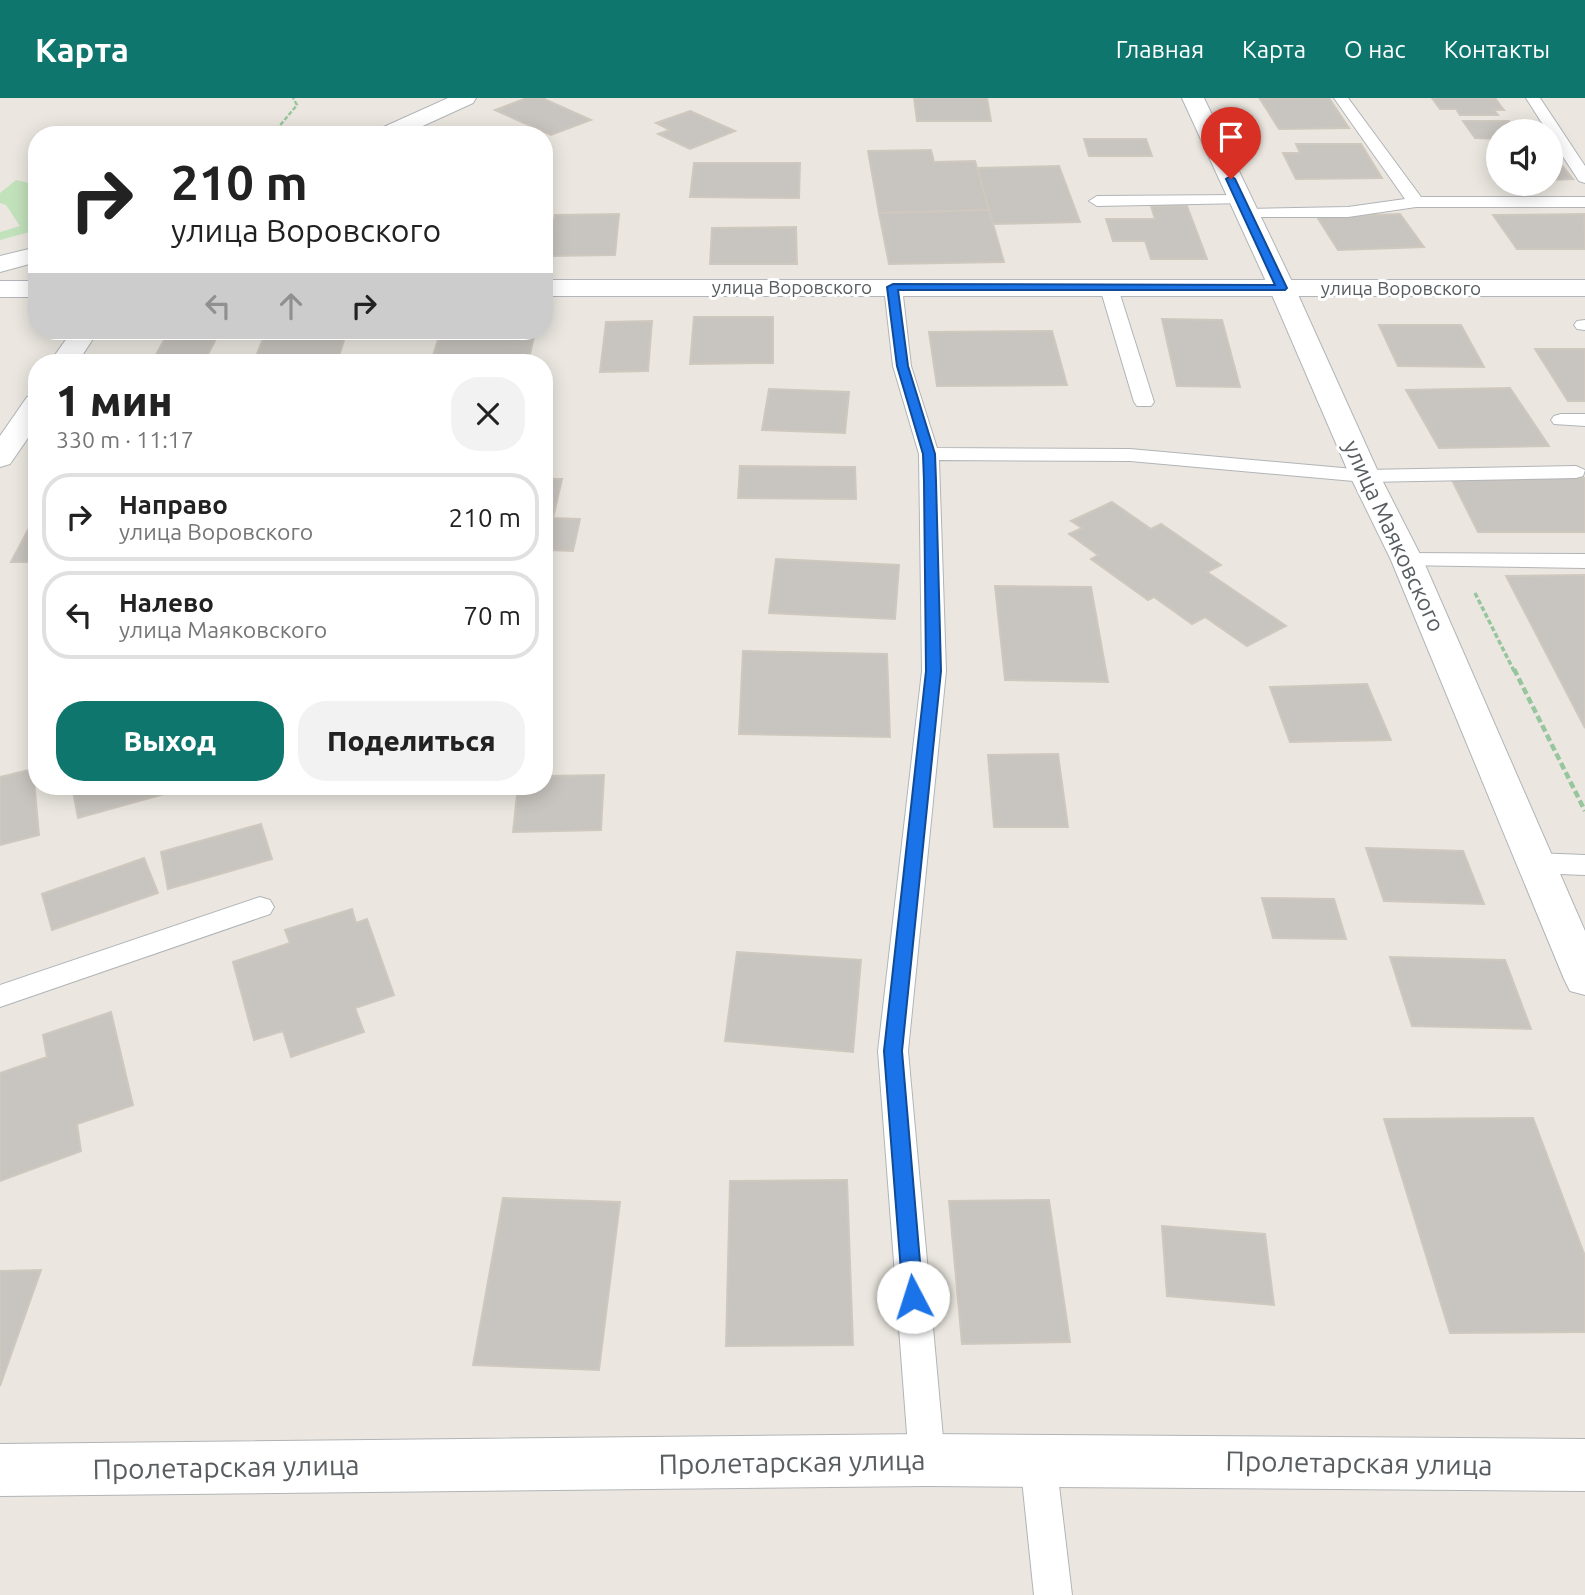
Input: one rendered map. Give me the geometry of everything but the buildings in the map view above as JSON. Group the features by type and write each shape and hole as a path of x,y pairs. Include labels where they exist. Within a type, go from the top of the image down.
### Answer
{"street":[{"path":"404,126 464,98"},
{"name":"улица Маяковского","path":"1192,98 1282,288 1365,476 1407,559 1585,979"},
{"path":"0,264 28,256"},
{"name":"улица Воровского","path":"553,288 1585,288"},
{"path":"0,289 28,289"},
{"path":"0,458 28,416"},
{"name":"Пролетарская улица","path":"0,1469 927,1460 1585,1465"}],"lane":[{"path":"1340,98 1416,202"},
{"path":"1533,98 1585,178"},
{"path":"1097,201 1348,212 1416,202 1585,202"},
{"path":"893,287 902,366 929,454 934,671 893,1051 927,1460"},
{"path":"1109,288 1144,402"},
{"path":"1562,420 1585,420"},
{"path":"929,454 1130,455 1365,476 1576,472"},
{"path":"1407,559 1585,561"},
{"path":"1534,863 1585,865"},
{"path":"0,996 260,907"},
{"path":"1038,1460 1053,1595"}],"path":[{"path":"280,126 297,105 293,98"}],"green space":[{"path":"16,180 28,183 28,232 0,240 0,232 20,226 6,205 0,203 0,193"}],"route":[{"path":"913,1297 893,1051 934,671 929,454 902,366 893,287 1282,288 1231,179"}]}
